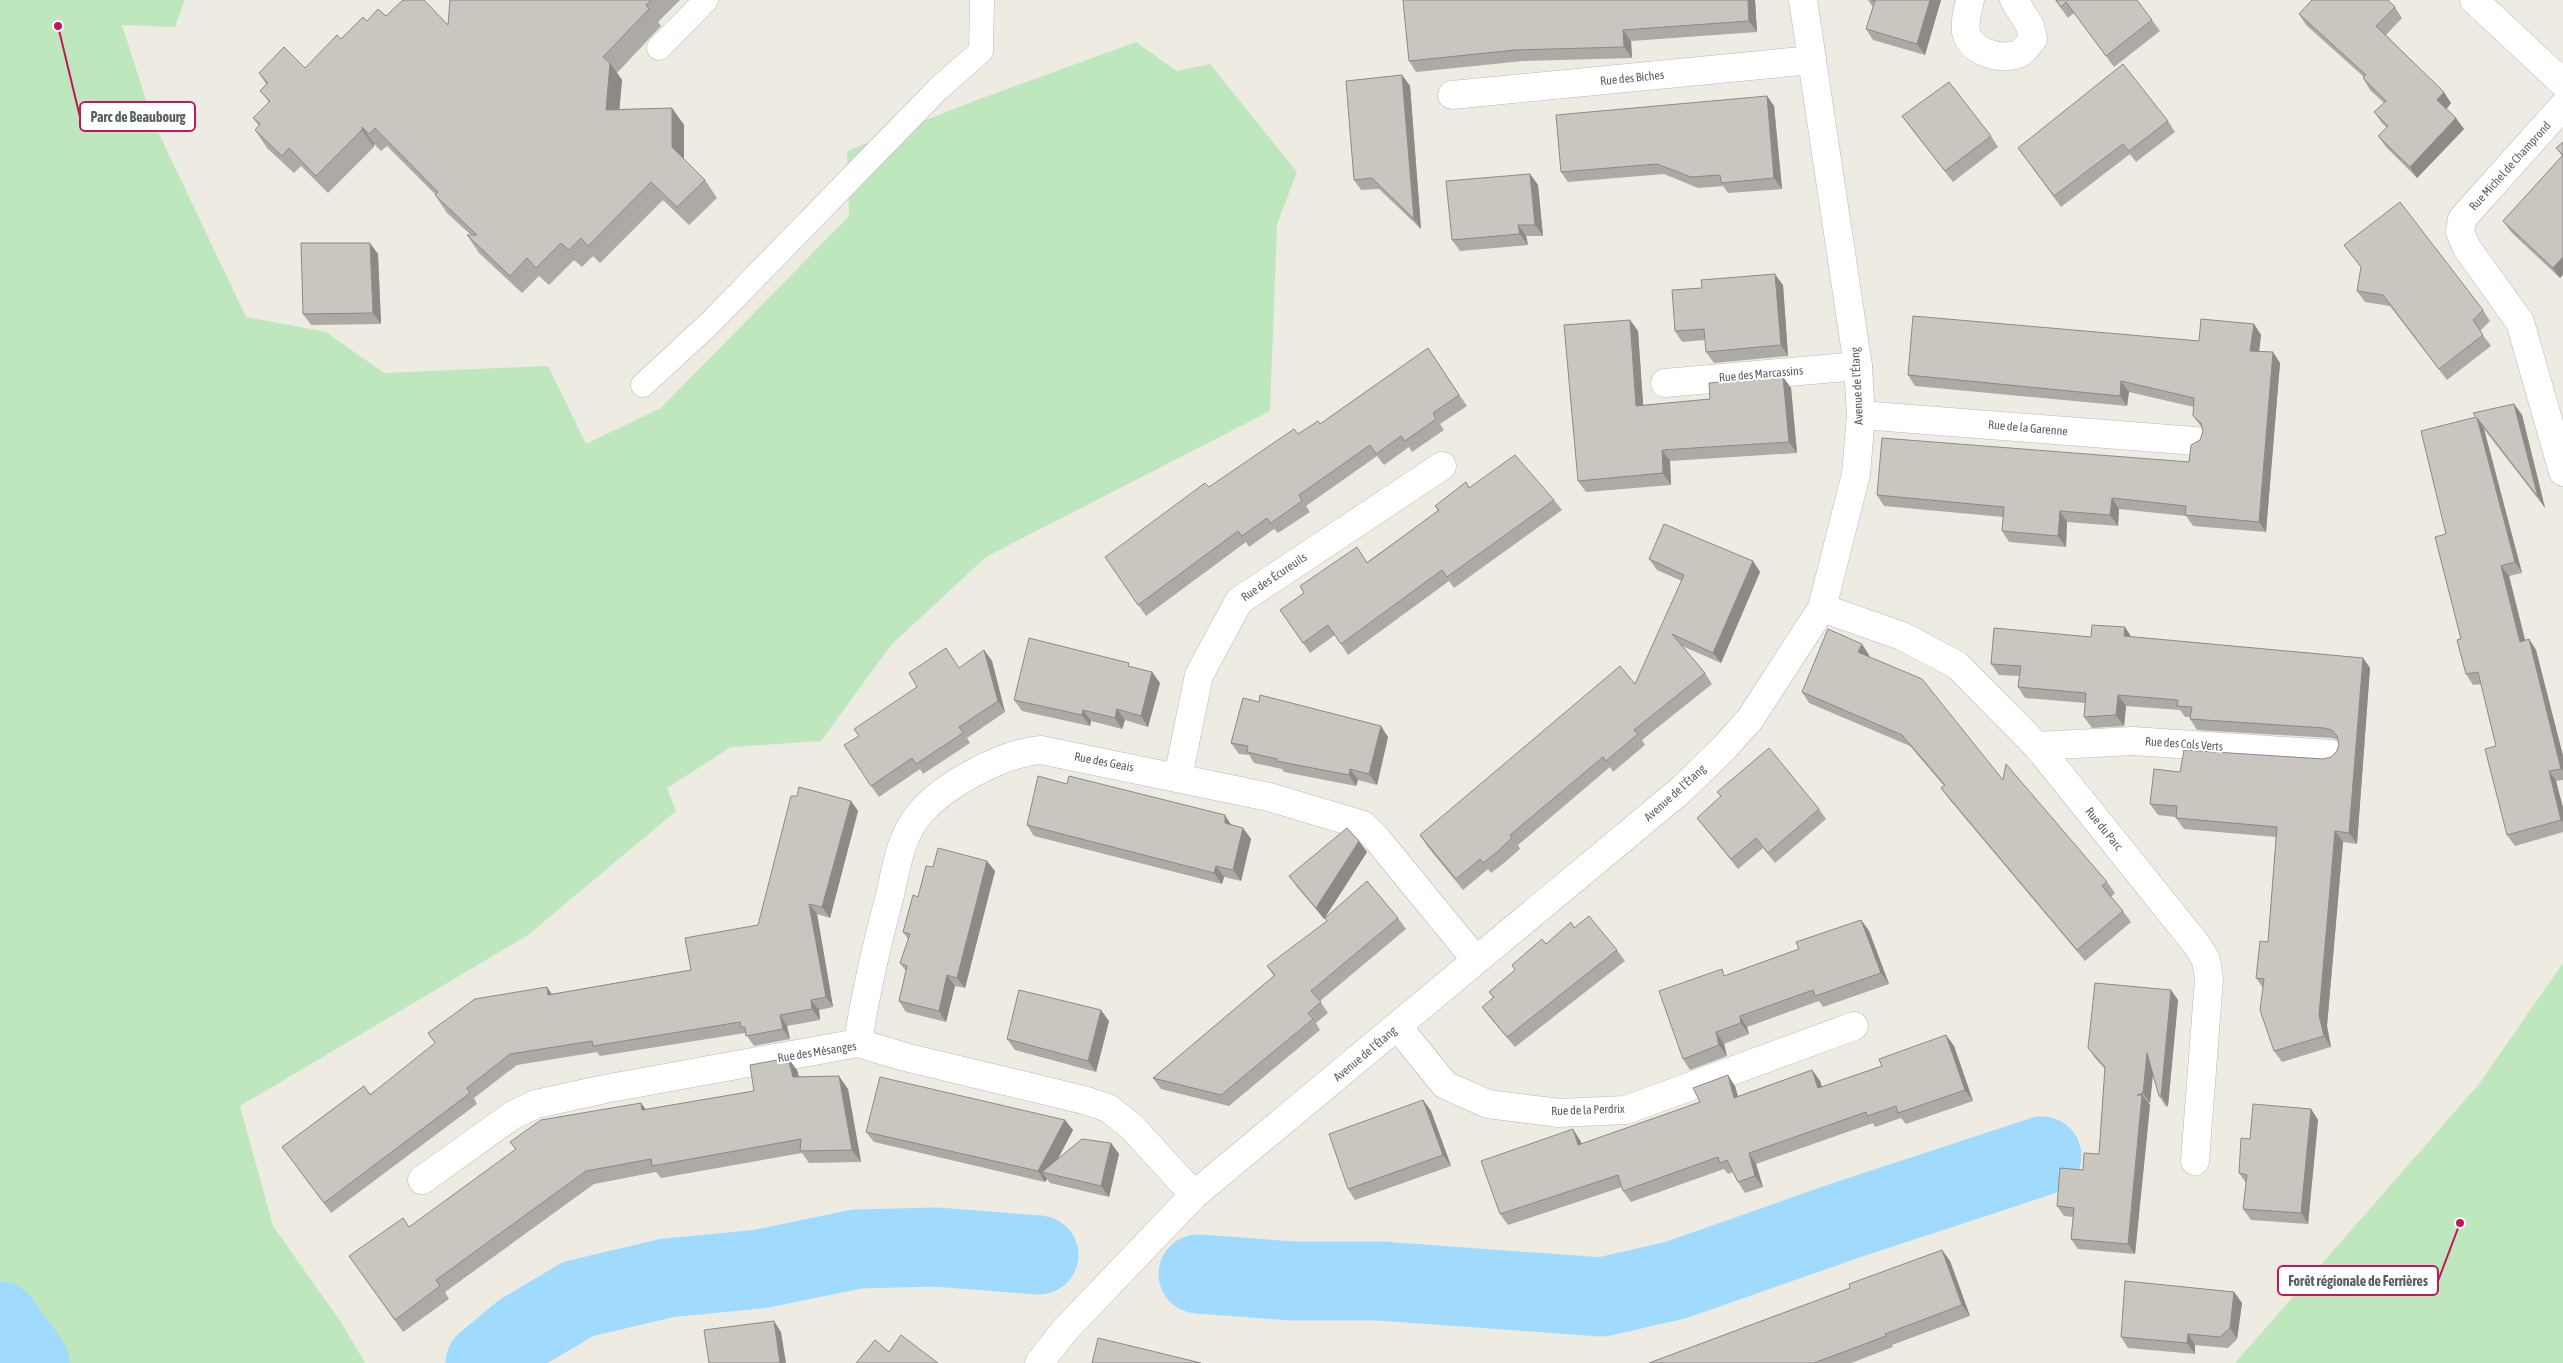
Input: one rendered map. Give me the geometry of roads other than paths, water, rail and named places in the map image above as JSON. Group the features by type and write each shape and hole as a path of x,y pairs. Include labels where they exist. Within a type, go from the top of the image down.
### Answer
{"street":[{"name":"Avenue de l'Étang","path":"1039,1363 1064,1330 1194,1195 1398,1027 1680,790 1724,748 1750,719 1780,677 1822,608 1856,474 1861,415 1858,366 1803,0"},
{"path":"1970,0 1966,32 1972,42 1986,54 2001,56 2015,55 2025,49 2033,39 2030,26 2014,0"},
{"path":"2474,0 2563,83"},
{"name":"Rue des Biches","path":"1452,95 1812,60"},
{"name":"Rue Michel de Champrond","path":"2563,106 2462,219 2460,232 2467,248 2520,322 2563,472"},
{"name":"Rue des Marcassins","path":"1665,383 1858,366"},
{"name":"Rue de la Garenne","path":"1861,415 2194,441"},
{"name":"Rue des Écureuils","path":"1178,777 1199,675 1239,601 1442,466"},
{"name":"Rue du Parc","path":"1822,608 1902,636 1957,665 2037,746 2197,945 2206,960 2209,979 2195,1161"},
{"name":"Rue des Cols Verts","path":"2037,746 2133,740 2331,754"},
{"name":"Rue des Geais","path":"858,1043 880,934 904,838 917,817 934,800 977,772 1023,751 1041,750 1178,777 1269,797 1326,812 1363,825 1377,839 1476,960"},
{"name":"Rue de la Perdrix","path":"1398,1027 1445,1086 1488,1104 1559,1113 1626,1110 1854,1026"},
{"name":"Rue des Mésanges","path":"422,1180 513,1115 536,1104 605,1089 858,1043 905,1057 1084,1100 1108,1108 1132,1127 1194,1195"}],"lane":[{"path":"659,48 706,0"},
{"path":"643,384 709,324 938,89 981,51 982,0"}],"waterway":[{"path":"1198,1274 1293,1281 1380,1281 1602,1297 1676,1280 1847,1220 2042,1156"},
{"path":"485,1363 521,1333 578,1299 667,1278 760,1269 857,1249 936,1247 1039,1255"},
{"path":"0,1321 30,1363"}],"place":[{"name":"Parc de Beaubourg","path":"58,26"},
{"name":"Forêt régionale de Ferrières","path":"2460,1223"}]}
